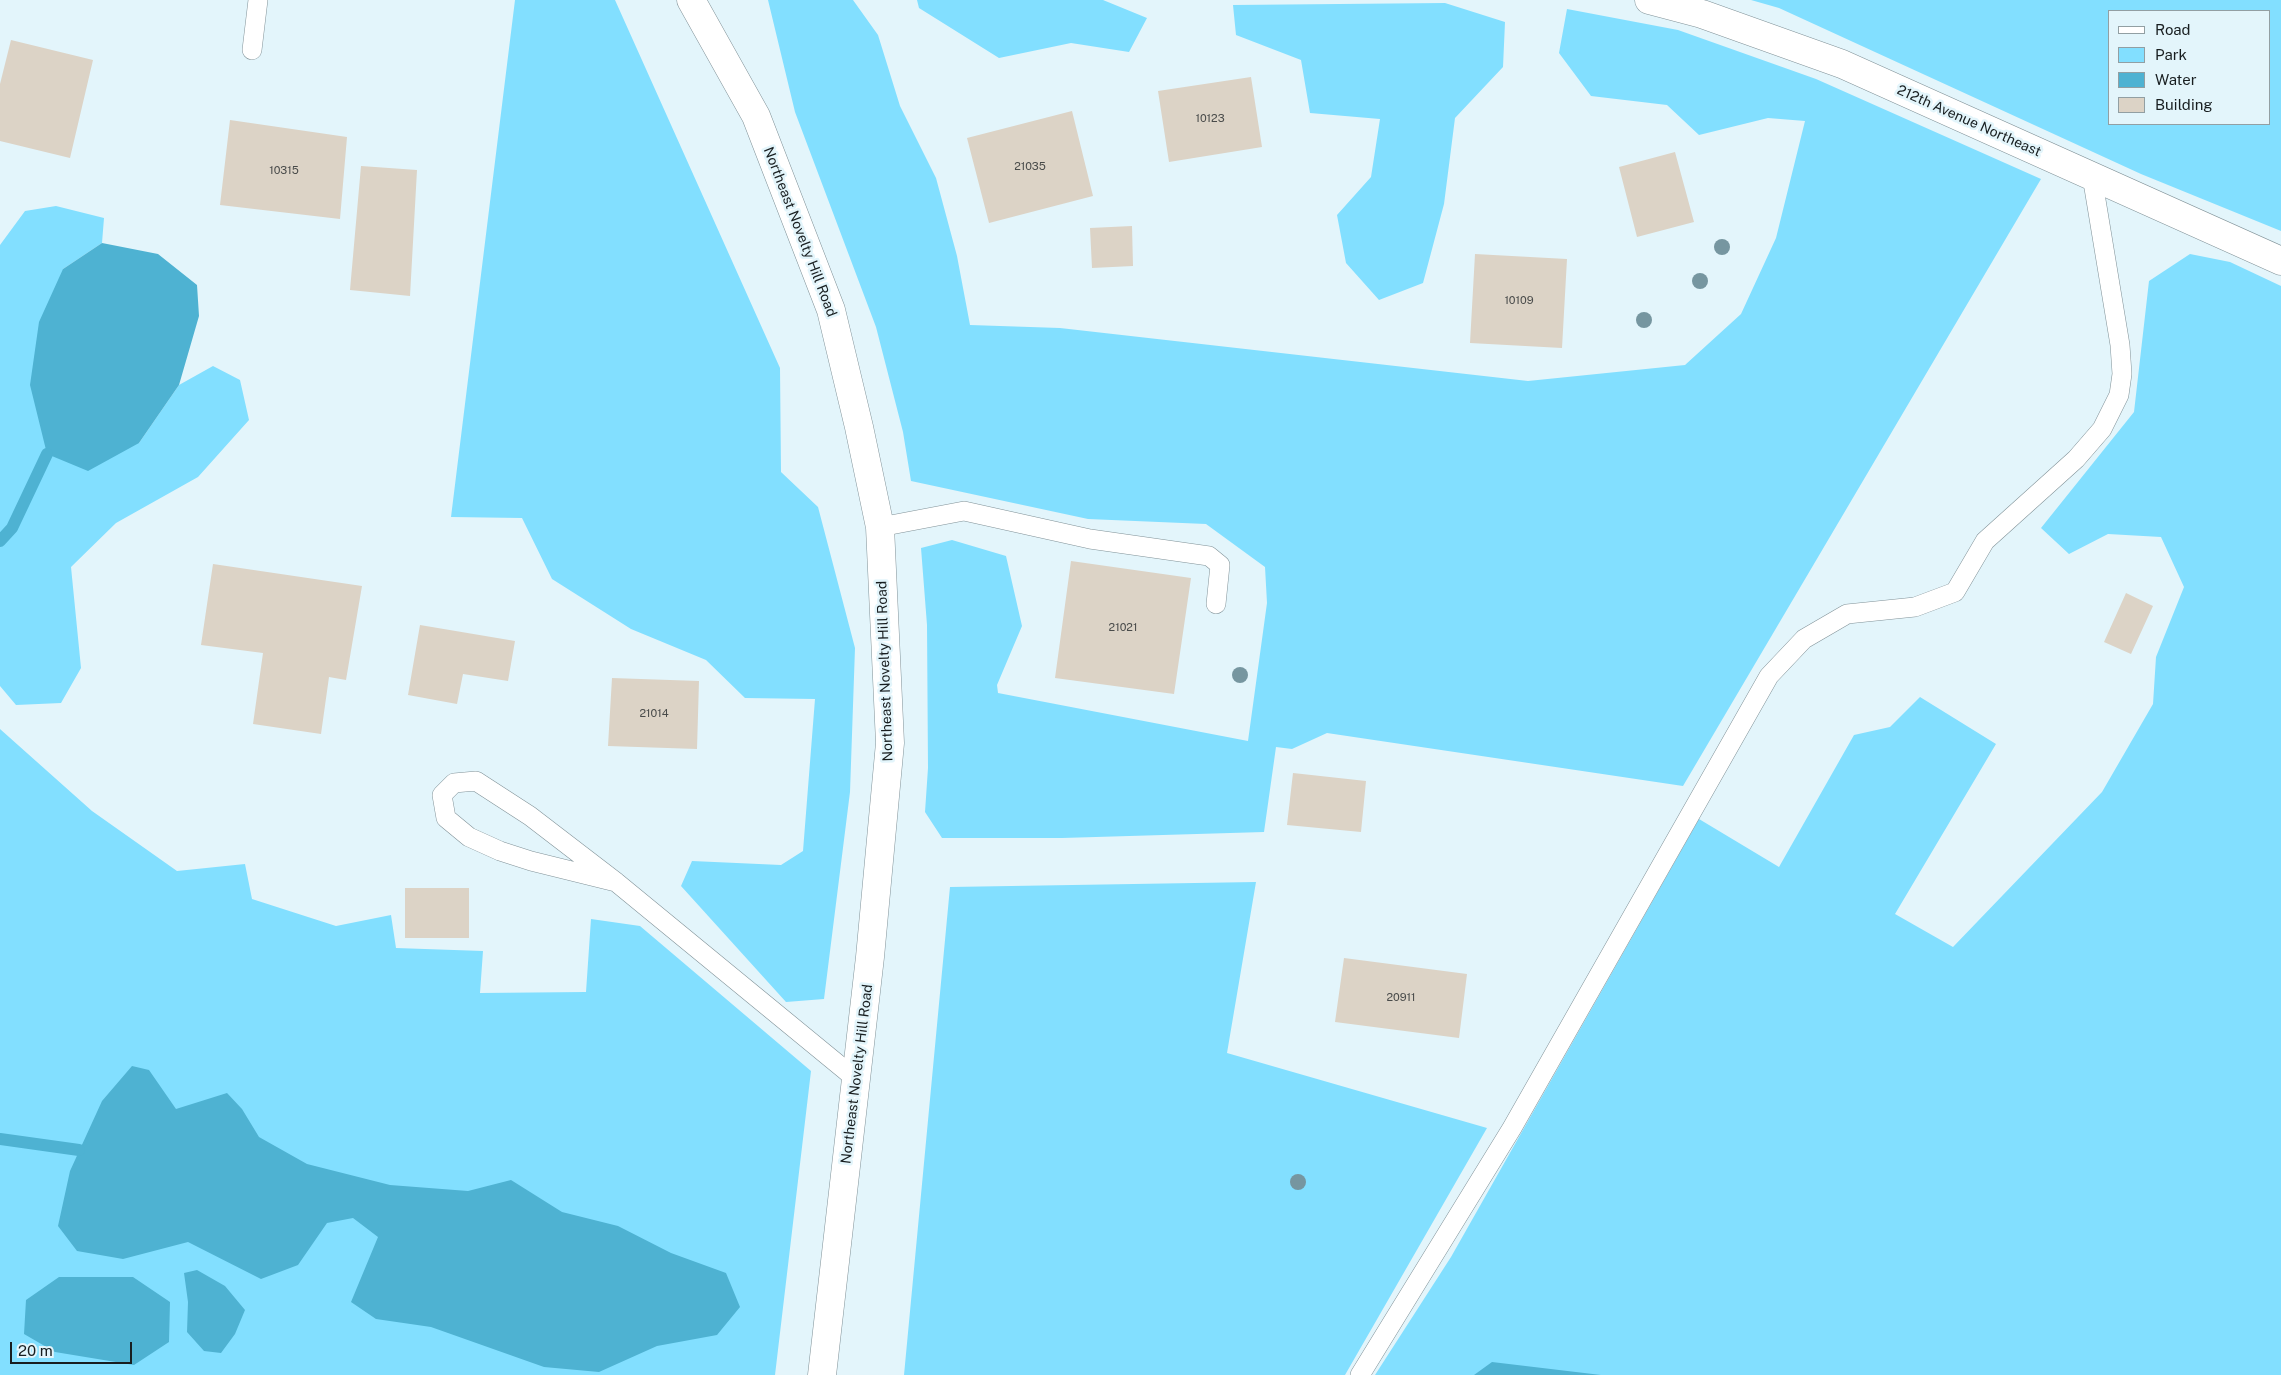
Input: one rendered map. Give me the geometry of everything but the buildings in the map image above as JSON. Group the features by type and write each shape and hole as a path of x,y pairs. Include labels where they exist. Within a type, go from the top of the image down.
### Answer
{"main road":[{"name":"Northeast Novelty Hill Road","path":"691,0 756,116 831,310 859,427 880,527 890,743 880,867 822,1375"},
{"name":"212th Avenue Northeast","path":"1649,0 1702,14 1842,64 2281,261"}],"lane":[{"path":"252,50 258,0"},
{"path":"1360,1375 1512,1128 1769,676 1804,638 1846,614 1915,607 1955,592 1984,541 2076,459 2102,430 2119,395 2121,364 2120,345 2092,176"},
{"path":"880,527 964,512 1090,540 1209,556 1220,565 1216,604"},
{"path":"616,882 530,861 500,851 469,837 446,818 442,795 454,783 476,782 530,816 616,882 856,1079"}],"green space":[{"path":"515,0 615,0 780,368 781,472 818,507 855,648 850,792 824,999 786,1002 681,886 692,861 781,865 803,851 815,699 745,698 706,660 631,629 552,579 522,518 451,517"},
{"path":"768,0 853,0 878,35 900,106 936,178 957,256 970,325 1060,328 1528,381 1685,365 1741,314 1776,238 1805,121 1768,118 1699,135 1667,105 1591,96 1559,53 1567,9 1678,30 1816,79 2041,179 1683,786 1327,733 1292,749 1276,747 1264,832 1062,838 942,838 925,812 928,768 927,625 921,548 952,540 1006,556 1022,626 997,685 998,693 1248,741 1267,603 1265,567 1206,524 1088,519 911,481 903,432 876,327 795,112"},
{"path":"917,0 1103,0 1147,18 1129,52 1071,43 999,58 919,8"},
{"path":"1751,0 2281,0 2281,231 2141,174 1779,8"},
{"path":"1445,3 1505,22 1503,67 1455,118 1444,204 1423,283 1379,300 1346,263 1337,215 1371,177 1380,119 1310,113 1301,60 1236,35 1233,5"},
{"path":"56,206 104,218 102,243 63,269 139,443 179,385 213,366 240,380 249,420 198,477 116,523 71,567 81,668 61,703 16,705 0,686 0,245 25,211"},
{"path":"2190,254 2230,262 2281,286 2281,1375 1375,1375 1451,1257 1699,819 1779,867 1854,735 1890,727 1920,697 1996,744 1895,914 1953,947 2102,792 2153,704 2156,657 2184,587 2161,537 2108,534 2069,554 2041,528 2134,412 2149,281"},
{"path":"0,729 92,811 177,871 245,864 252,899 336,926 391,915 396,948 483,951 480,993 586,992 591,919 640,926 811,1071 775,1375 0,1375"},
{"path":"1256,882 1227,1053 1487,1128 1345,1375 904,1375 950,887"}],"water":[{"path":"102,243 158,254 197,285 199,316 179,385 139,443 88,471 47,454 30,385 39,322 63,269"},
{"path":"132,1066 149,1070 176,1109 227,1093 242,1109 259,1137 307,1164 390,1185 468,1191 511,1180 562,1212 618,1226 671,1253 726,1273 740,1307 717,1335 657,1346 599,1372 544,1367 431,1327 376,1319 351,1302 378,1237 353,1218 327,1223 298,1265 261,1279 188,1242 123,1259 77,1251 58,1226 70,1171 102,1101"},
{"path":"197,1270 225,1286 245,1310 235,1334 221,1353 204,1351 187,1332 188,1302 184,1273"},
{"path":"59,1277 133,1277 170,1302 169,1342 134,1365 55,1352 24,1334 26,1300"},
{"path":"1492,1362 1601,1375 1474,1375"}],"waterway":[{"path":"0,541 12,528 47,454"},
{"path":"0,1139 79,1150"}]}
